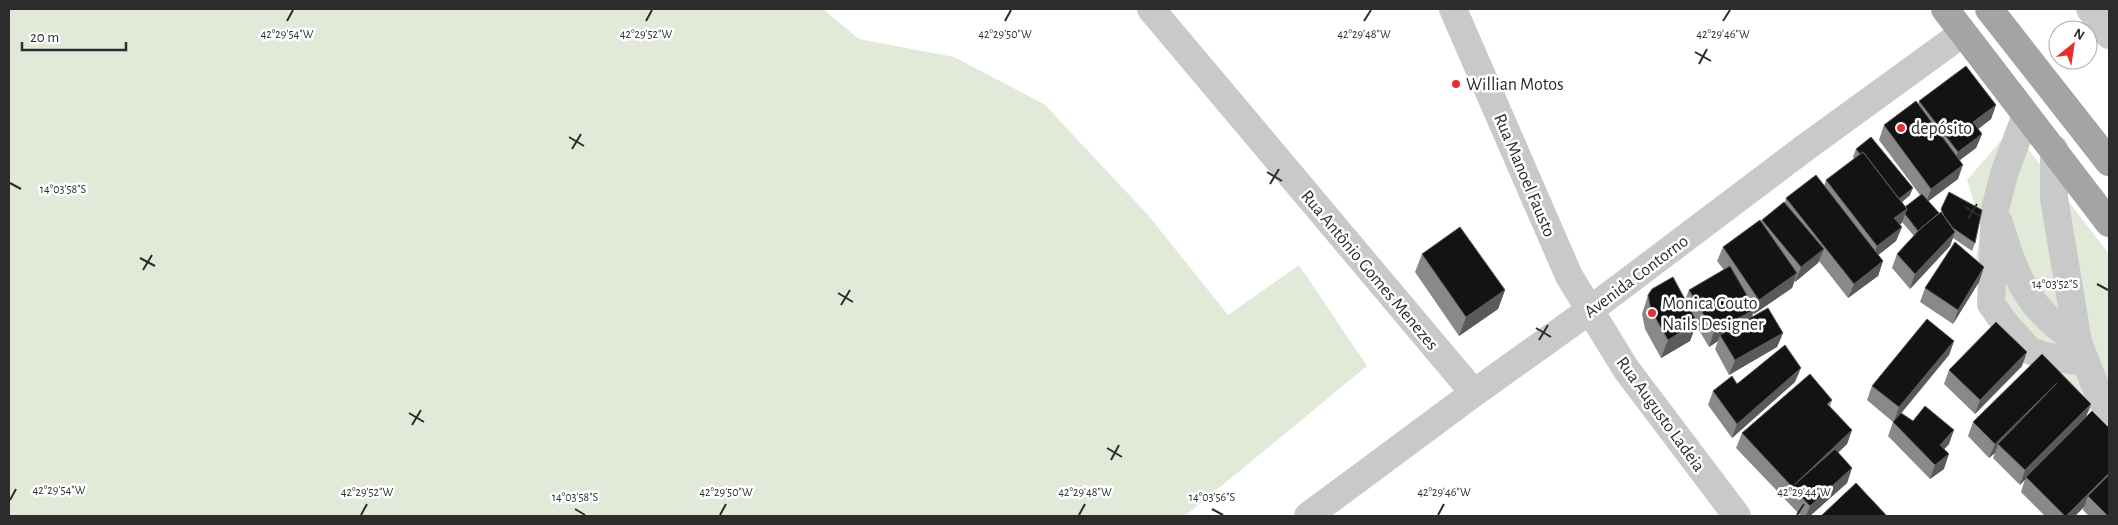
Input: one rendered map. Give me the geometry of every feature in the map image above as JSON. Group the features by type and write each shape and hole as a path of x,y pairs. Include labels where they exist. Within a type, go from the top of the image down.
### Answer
{"main road":[{"path":"1945,9 2109,223"},
{"path":"1990,9 2109,162"}],"street":[{"name":"Rua Antônio Gomes Menezes","path":"1151,9 1474,393"},
{"name":"Rua Manoel Fausto","path":"1453,9 1569,276 1590,310"},
{"path":"2090,9 2109,35"},
{"name":"Avenida Contorno","path":"1308,516 1590,310 1806,147 1963,33"},
{"path":"2026,114 2005,172 1995,209 1990,304 2007,326 2030,350 2044,356 2081,352"},
{"path":"2054,149 2054,198 2081,352 2098,393 2109,412"},
{"path":"1995,209 2012,264 2026,292 2041,314 2081,352"},
{"name":"Rua Augusto Ladeia","path":"1590,310 1626,369 1736,516"}],"green space":[{"path":"9,9 823,9 859,39 954,57 1044,104 1148,215 1228,315 1299,265 1367,366 1185,516 9,516"},
{"path":"2012,128 2109,254 2109,434 1994,313 1976,260 1981,225 1967,180"}],"building":[{"path":"1966,66 1996,105 1973,122 1982,134 1958,152 1919,101"},
{"path":"1916,101 1963,165 1931,189 1884,125"},
{"path":"1871,137 1913,188 1899,199 1863,152 1860,154 1856,149"},
{"path":"1863,152 1907,209 1894,218 1902,227 1877,246 1826,180"},
{"path":"1816,175 1883,261 1854,284 1786,198"},
{"path":"1949,192 1982,210 1975,243 1953,228 1944,216 1941,209"},
{"path":"1922,194 1939,213 1918,231 1905,214 1907,209 1905,207"},
{"path":"1784,202 1824,249 1801,267 1762,220"},
{"path":"1941,212 1955,232 1915,274 1897,254 1921,228"},
{"path":"1760,220 1797,273 1759,300 1723,247"},
{"path":"1460,227 1505,290 1466,317 1422,254"},
{"path":"1955,242 1984,267 1958,310 1925,288"},
{"path":"1730,266 1755,309 1714,332 1689,290"},
{"path":"1673,277 1697,322 1668,340 1651,310 1648,295 1652,289"},
{"path":"1768,308 1783,333 1735,360 1720,335"},
{"path":"1927,319 1954,341 1899,407 1872,386"},
{"path":"1996,322 2027,352 1980,400 1949,370"},
{"path":"1785,345 1801,368 1737,424 1713,391 1732,376 1737,384"},
{"path":"2042,354 2091,404 2025,470 1998,444 2057,383 1995,444 1973,422"},
{"path":"1810,374 1832,400 1827,404 1852,430 1794,485 1835,449 1852,468 1810,506 1742,433"},
{"path":"1925,406 1954,430 1940,445 1949,454 1935,465 1893,422 1901,413 1913,421"},
{"path":"2092,411 2109,428 2109,473 2065,516 2026,477"},
{"path":"2109,475 2109,516 2108,516 2088,496"},
{"path":"1856,483 1887,516 1821,516"}],"place":[{"name":"Willian Motos","path":"1456,84"},
{"name":"depósito","path":"1901,128"},
{"name":"Monica Couto Nails Designer","path":"1652,313"}]}
